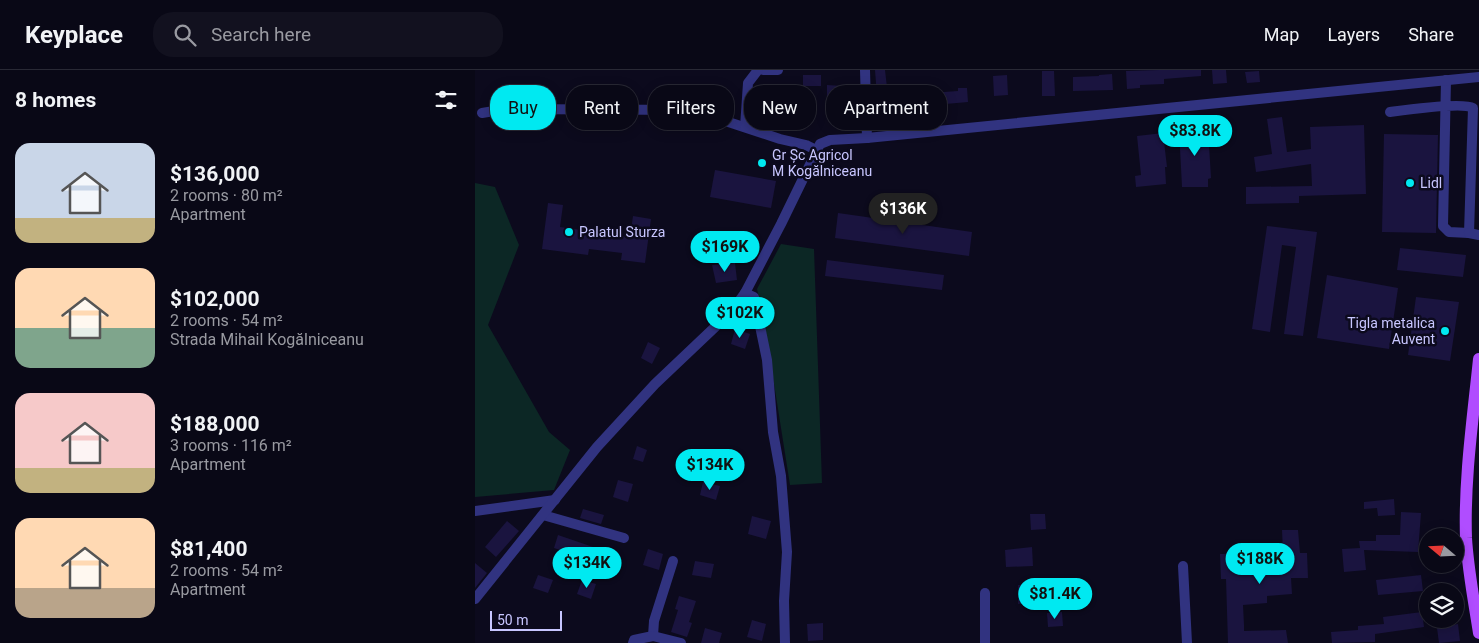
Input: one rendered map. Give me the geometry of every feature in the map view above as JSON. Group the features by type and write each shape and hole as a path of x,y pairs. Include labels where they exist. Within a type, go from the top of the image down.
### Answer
{"main road":[{"path":"1479,359 1475,442 1467,501 1466,536 1468,568 1479,633"}],"street":[{"path":"748,85 759,70"},
{"path":"763,70 778,70"},
{"path":"865,70 867,138"},
{"path":"476,598 597,448 655,384 733,310 745,293 820,144 830,140 867,138 1479,77"},
{"path":"1390,112 1446,107 1468,105 1473,108 1474,234 1449,232 1443,226 1446,107 1446,80"},
{"path":"482,113 505,109 692,110 744,128"},
{"path":"752,130 807,145 816,150"},
{"path":"745,293 754,297 767,360 773,432 781,476 787,552 784,601 785,643"},
{"path":"475,511 555,500"},
{"path":"543,515 624,538"},
{"path":"653,636 654,621 673,561"},
{"path":"1183,566 1187,643"},
{"path":"985,593 985,643"},
{"path":"633,643 634,640 653,636 681,643"}],"green space":[{"path":"475,183 495,187 519,245 488,325 549,432 570,450 554,490 475,497"},
{"path":"781,244 814,249 822,483 790,485 763,314 757,289"}],"building":[{"path":"875,70 885,70 887,85 876,85"},
{"path":"1201,70 1201,76 1164,79 1164,84 1140,85 1140,88 1127,89 1126,71"},
{"path":"1212,70 1226,70 1227,83 1213,84"},
{"path":"1042,71 1054,71 1055,96 1042,96"},
{"path":"1259,71 1260,82 1247,83 1245,72"},
{"path":"1112,74 1113,90 1073,91 1073,77"},
{"path":"803,75 821,75 821,86 803,85"},
{"path":"1007,75 1008,95 994,96 993,76"},
{"path":"958,88 967,88 968,102 947,104 947,92 958,91"},
{"path":"1282,117 1287,152 1311,149 1310,127 1364,125 1366,194 1299,196 1299,203 1246,204 1246,187 1312,186 1311,164 1256,172 1254,157 1272,154 1267,119"},
{"path":"1208,128 1211,178 1208,179 1208,187 1182,187 1179,129"},
{"path":"1163,133 1167,167 1165,167 1166,184 1136,187 1135,176 1141,175 1137,136"},
{"name":"Lidl","path":"1384,134 1438,135 1436,233 1382,232"},
{"path":"715,170 776,181 771,208 710,197"},
{"name":"Palatul Sturza","path":"548,203 563,205 560,227 630,237 633,216 651,219 645,263 621,260 622,253 589,249 588,255 542,249"},
{"path":"838,213 972,232 969,256 835,238"},
{"path":"1267,226 1317,232 1303,336 1284,334 1296,247 1282,245 1270,332 1252,329"},
{"path":"1400,248 1466,255 1463,277 1397,270"},
{"path":"827,260 944,275 942,290 825,276"},
{"path":"735,263 737,280 716,283 712,265"},
{"path":"1327,275 1398,288 1389,349 1317,338"},
{"path":"1416,297 1459,302 1450,361 1408,355"},
{"path":"735,329 750,334 745,349 731,344"},
{"path":"648,342 660,348 652,364 641,358"},
{"path":"637,446 647,450 643,462 633,459"},
{"path":"618,480 633,484 628,502 613,497"},
{"path":"703,482 720,486 716,500 700,495"},
{"path":"1394,499 1395,515 1378,516 1377,508 1364,509 1364,502"},
{"path":"583,509 604,515 601,524 580,518"},
{"path":"1401,512 1421,513 1418,552 1364,550 1366,570 1344,572 1342,549 1360,548 1359,541 1376,541 1376,535 1400,535"},
{"path":"1030,514 1045,514 1046,529 1031,530"},
{"path":"752,516 771,521 766,539 748,534"},
{"path":"507,521 519,531 496,557 485,547"},
{"path":"1282,530 1298,530 1300,553 1307,553 1308,578 1291,578 1292,594 1267,596 1267,603 1243,605 1244,631 1286,630 1288,643 1228,643 1226,579 1221,579 1220,554 1283,553"},
{"path":"558,535 596,548 595,552 614,558 609,574 595,569 597,562 554,548"},
{"path":"1032,547 1033,566 1006,567 1005,550"},
{"path":"648,549 663,554 659,570 643,565"},
{"path":"695,561 714,564 711,578 692,575"},
{"path":"475,563 487,573 475,588"},
{"path":"538,575 553,580 548,593 533,588"},
{"path":"1421,575 1422,583 1419,583 1419,591 1378,595 1376,580"},
{"path":"582,580 596,584 591,599 577,594"},
{"path":"1037,584 1037,603 1018,604 1018,585"},
{"path":"679,596 696,601 689,622 692,623 687,637 671,632 678,610 675,609"},
{"path":"1062,612 1063,626 1048,627 1047,613"},
{"path":"1419,612 1419,628 1375,634 1375,642 1332,643 1331,632 1358,630 1358,626 1384,624 1383,617"},
{"path":"752,620 766,624 762,641 747,637"},
{"path":"823,623 823,640 808,641 807,624"},
{"path":"705,628 722,633 719,643 701,643"},
{"path":"1437,628 1458,628 1460,641 1439,643"}],"place":[{"name":"Gr Șc Agricol M Kogălniceanu","path":"762,163"},
{"name":"Lidl","path":"1410,183"},
{"name":"Palatul Sturza","path":"569,232"},
{"name":"Tigla metalica Auvent","path":"1445,331"}]}
